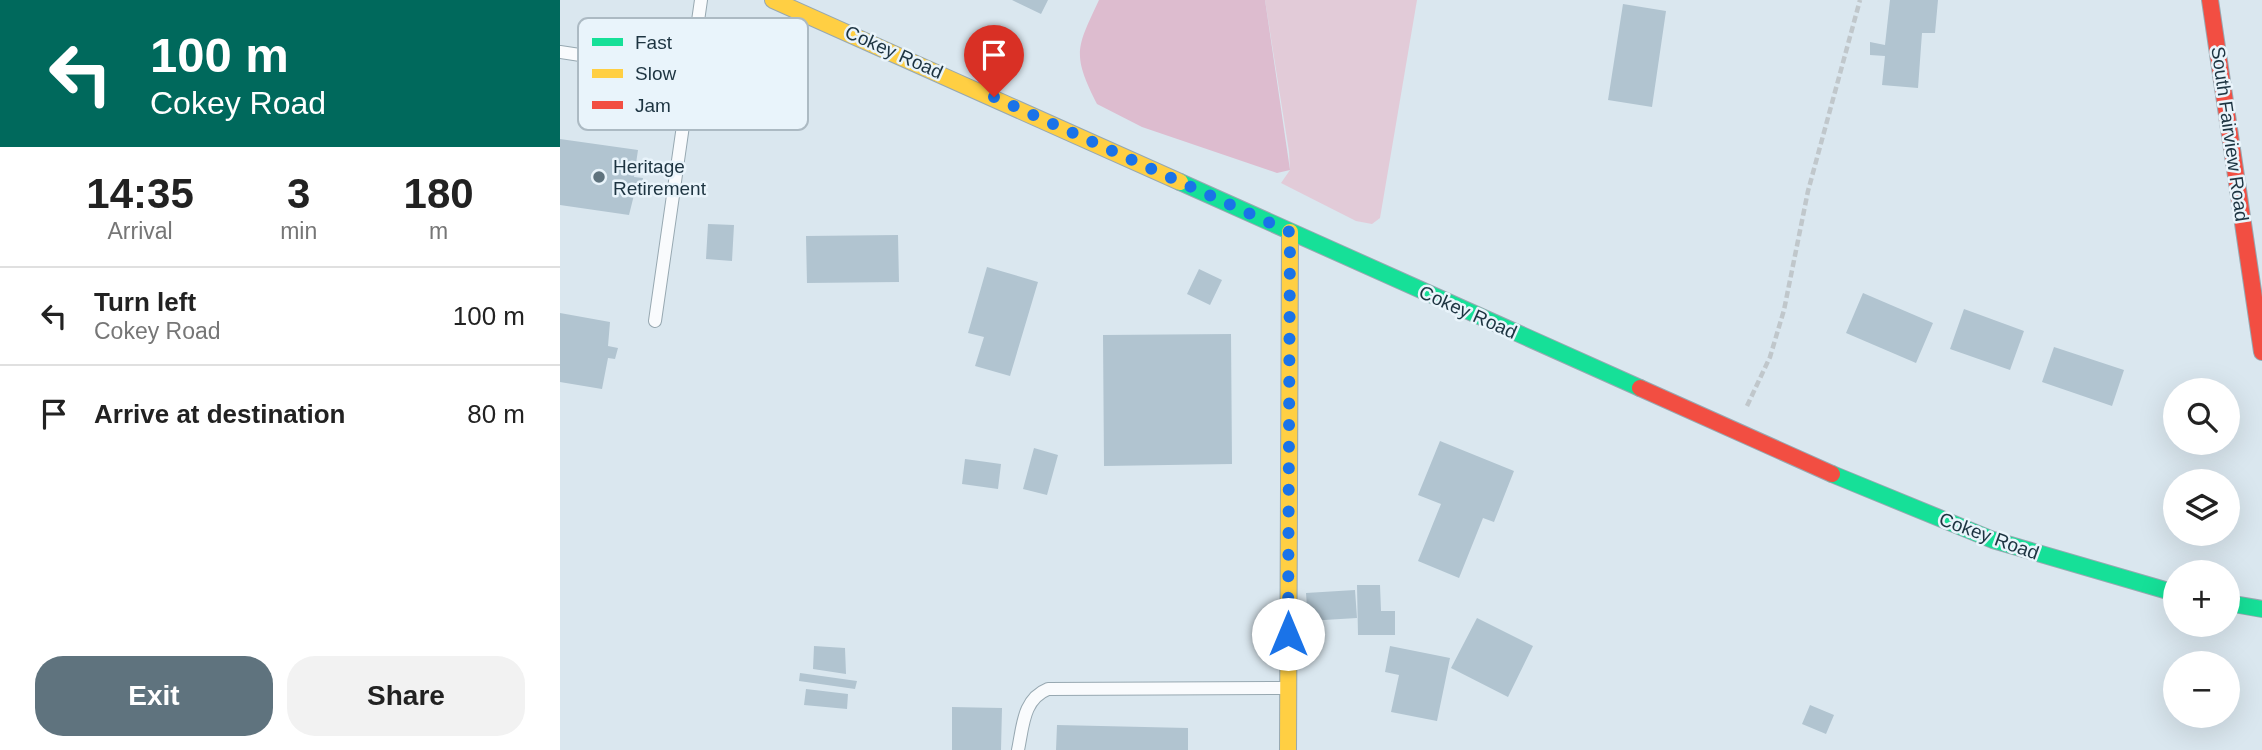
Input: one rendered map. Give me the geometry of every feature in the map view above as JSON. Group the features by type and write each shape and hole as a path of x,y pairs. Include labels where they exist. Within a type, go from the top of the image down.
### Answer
{"street":[{"name":"Cokey Road","path":"773,0 1735,432 1993,540 2163,590"},
{"name":"South Fairview Road","path":"2210,0 2262,352"},
{"path":"1287,750 1290,232"},
{"path":"2240,605 2262,610"}],"lane":[{"path":"698,18 701,0"},
{"path":"560,52 578,55"},
{"path":"655,321 683,130"},
{"path":"1018,750 1027,706 1038,693 1048,689 1066,686 1288,688"}],"path":[{"path":"1735,432 1769,357 1784,310 1808,191 1860,0"}],"shaded area":[{"path":"1099,0 1265,0 1290,170 1277,173 1142,127 1097,104 1084,74 1080,52 1085,30"},
{"path":"1265,0 1417,0 1380,218 1372,224 1356,221 1281,183 1290,170 1289,152"}],"building":[{"path":"1012,0 1048,0 1041,14"},
{"path":"1890,0 1938,0 1935,33 1922,33 1918,88 1882,85 1885,56 1870,55 1870,42 1885,45"},
{"path":"1623,4 1666,11 1652,107 1608,100"},
{"name":"Heritage Retirement","path":"560,139 638,150 634,177 643,178 642,191 635,191 629,215 560,205"},
{"path":"708,224 734,225 732,261 706,259"},
{"path":"898,235 899,282 807,283 806,236"},
{"path":"987,267 1038,282 1010,376 975,366 984,337 968,333"},
{"path":"1199,269 1222,280 1210,305 1187,294"},
{"path":"1863,293 1933,323 1916,363 1846,333"},
{"path":"1964,309 2024,331 2010,370 1950,349"},
{"path":"560,313 610,322 608,346 618,348 615,359 608,358 602,389 560,382"},
{"path":"1231,334 1232,464 1104,466 1103,335"},
{"path":"2054,347 2124,370 2112,406 2042,382"},
{"path":"1440,441 1514,471 1494,522 1483,518 1459,578 1418,561 1441,504 1418,495"},
{"path":"1034,448 1058,455 1047,495 1023,489"},
{"path":"965,459 1001,464 998,489 962,484"},
{"path":"1357,585 1380,585 1381,611 1395,611 1395,635 1358,635"},
{"path":"1355,590 1357,618 1308,621 1306,593"},
{"path":"1477,618 1533,646 1508,697 1451,668"},
{"path":"814,646 845,648 846,674 813,669"},
{"path":"1390,646 1450,658 1437,721 1391,712 1399,675 1385,672"},
{"path":"800,673 857,681 855,689 799,681"},
{"path":"806,689 848,694 847,709 804,705"},
{"path":"1810,705 1834,715 1826,734 1802,724"},
{"path":"952,707 1002,708 1001,750 952,750"},
{"path":"1057,725 1188,728 1188,750 1056,750"}],"traffic: fast":[{"path":"1180,182 1640,388"},
{"path":"1832,474 1993,540 2163,590"},
{"path":"2240,605 2262,609"}],"traffic: slow":[{"path":"773,0 1180,182"},
{"path":"1288,750 1290,232"}],"traffic: jam":[{"path":"2210,0 2262,352"},
{"path":"1640,388 1832,474"}],"place":[{"name":"Heritage Retirement","path":"599,177"}],"route":[{"path":"994,97 1290,232 1288,634"}]}
